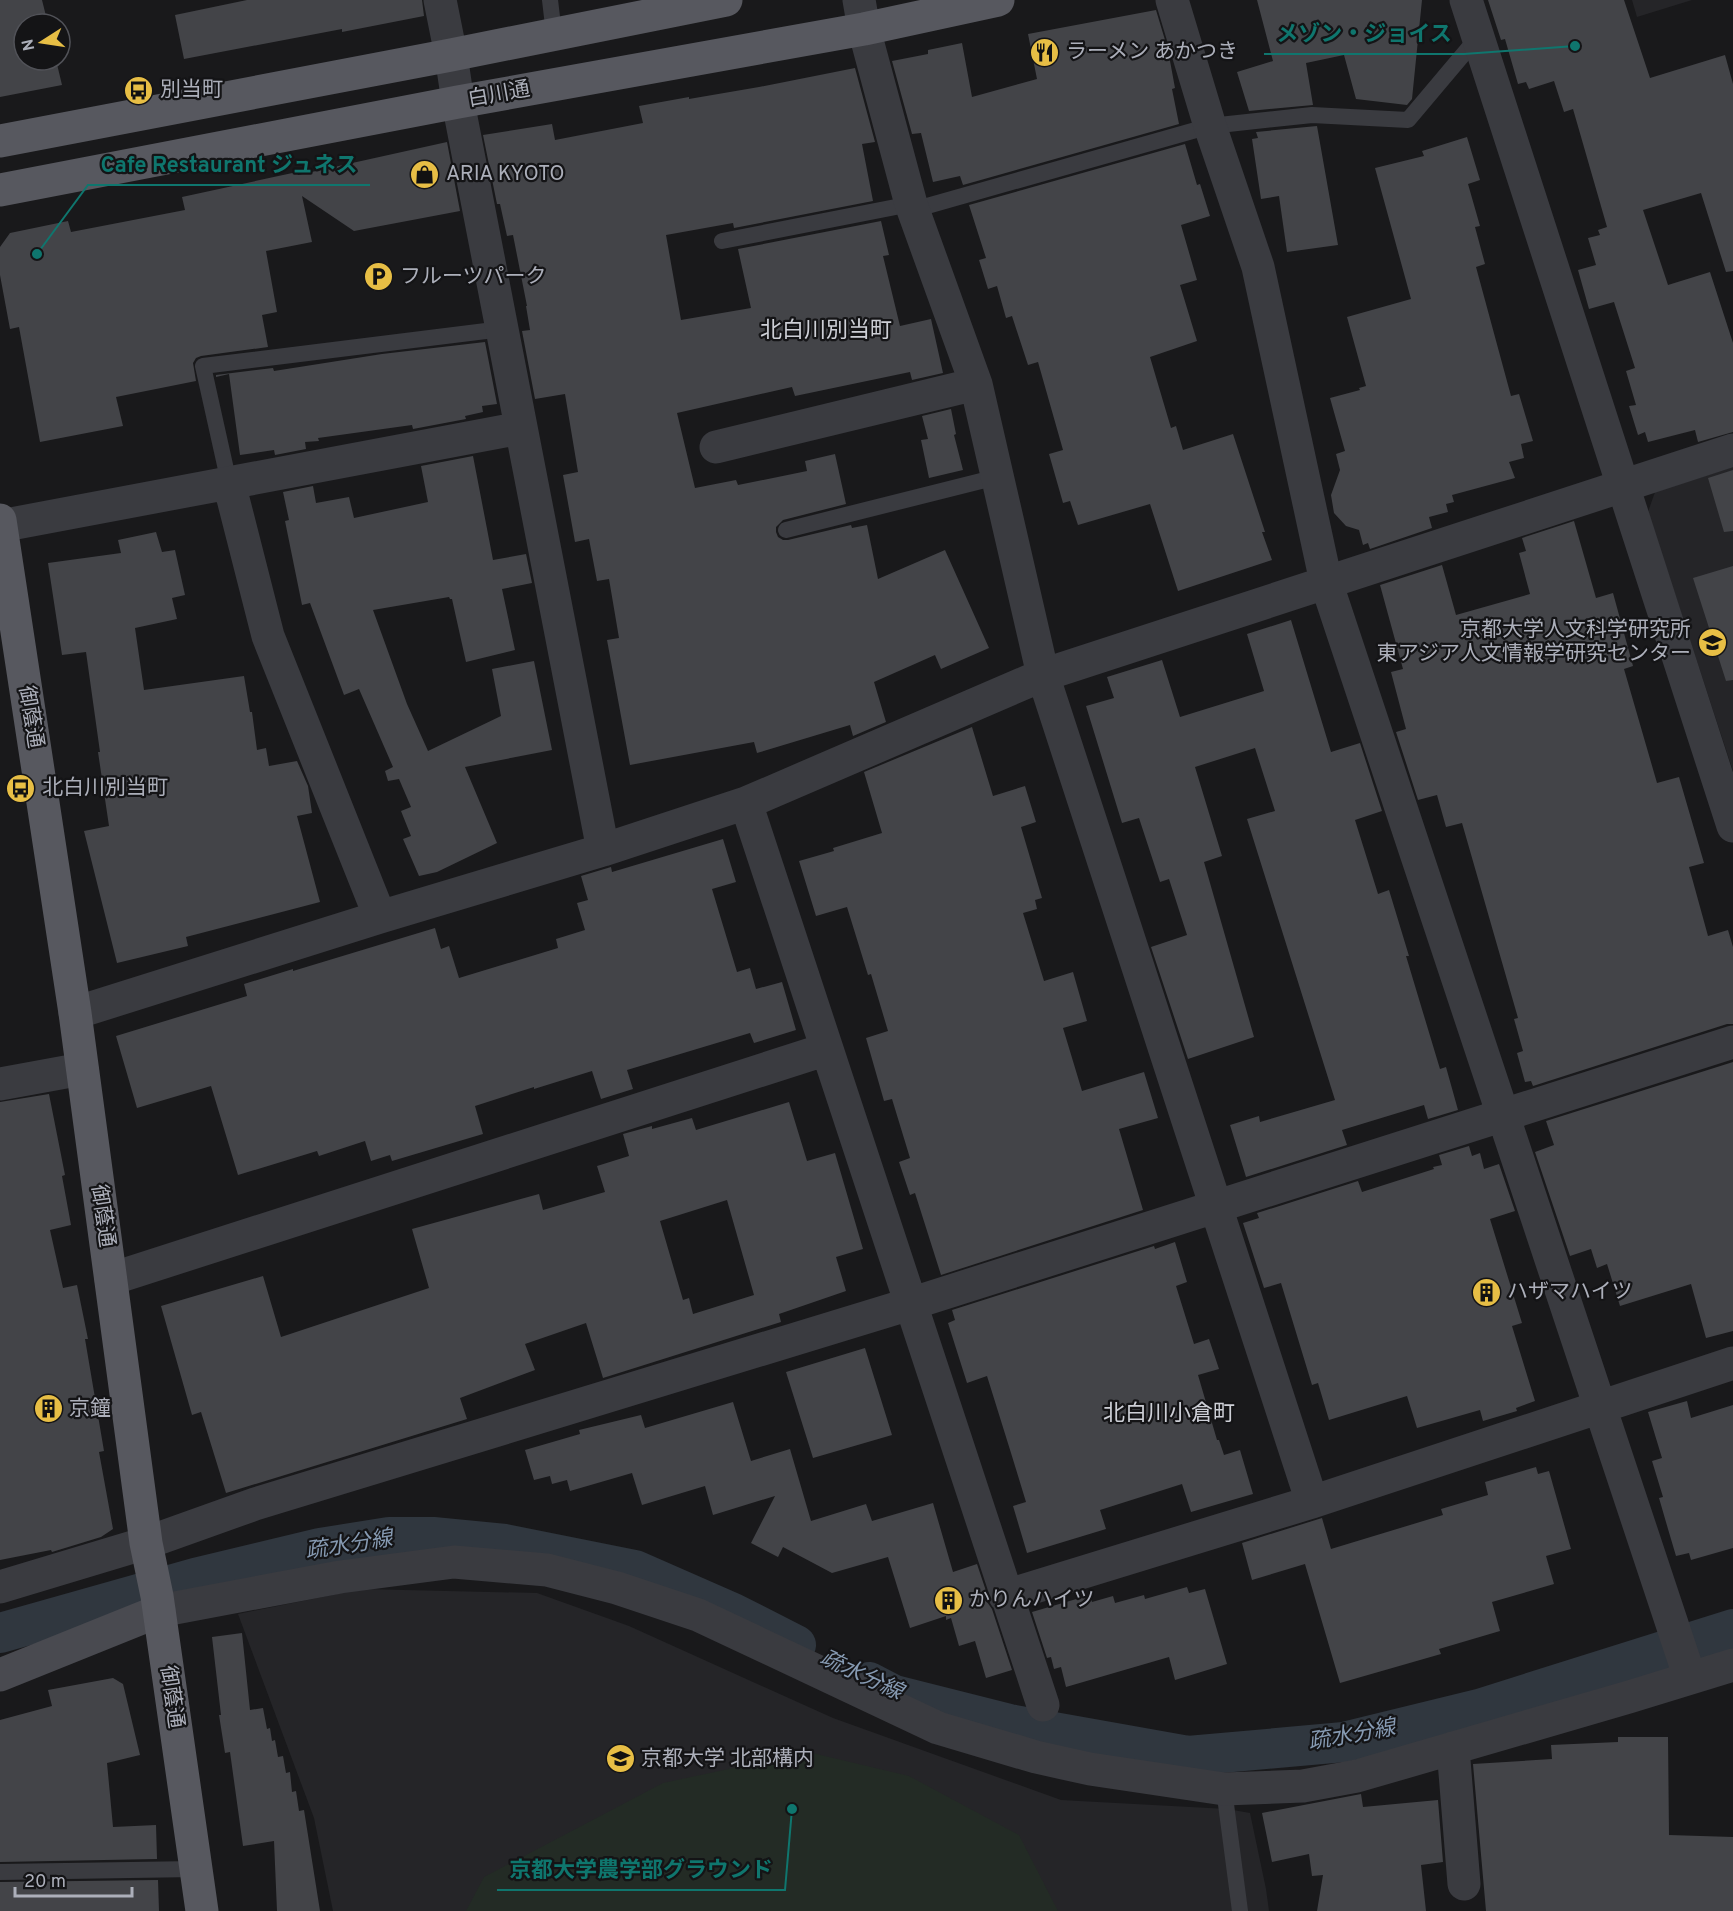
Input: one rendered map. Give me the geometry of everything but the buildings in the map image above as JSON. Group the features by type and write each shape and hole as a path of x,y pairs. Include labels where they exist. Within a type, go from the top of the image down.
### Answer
{"main road":[{"path":"0,141 726,0"},
{"name":"白川通","path":"0,190 458,102 862,15 998,0"},
{"name":"御蔭通","path":"0,520 75,1013 146,1543 158,1604 202,1911"}],"street":[{"path":"440,0 603,850"},
{"path":"1172,0 1210,126 1258,267 1326,582 1690,1678"},
{"path":"1466,0 1733,826"},
{"path":"862,15 912,207 976,384 1043,675 1312,1502"},
{"path":"716,447 976,384"},
{"path":"0,526 521,428"},
{"path":"75,1013 603,850 746,802 1043,675 1733,450"},
{"path":"229,483 268,636 380,917"},
{"path":"746,802 1042,1705"},
{"path":"0,1587 146,1543 255,1504 910,1304 1733,1042"},
{"path":"111,1279 827,1049"},
{"path":"0,1084 82,1069"},
{"path":"1005,1596 1312,1502 1733,1363"},
{"path":"0,1675 158,1604 454,1562 547,1570 617,1588 698,1615 938,1728 1036,1757 1090,1769 1224,1789 1303,1786 1357,1776 1733,1665"},
{"path":"1452,1748 1464,1884"}],"lane":[{"path":"550,0 554,34"},
{"path":"722,241 912,207 1210,126 1312,115 1408,120 1478,37"},
{"path":"229,483 203,366 502,329"},
{"path":"786,530 997,477"},
{"path":"1224,1789 1240,1911"},
{"path":"0,1872 196,1869"}],"shaded area":[{"path":"1632,0 1692,0 1637,17"},
{"name":"京都大学人文科学研究所 東アジア人文情報学研究センター","path":"1733,467 1733,771 1648,512 1655,492"},
{"name":"京都大学 北部構内","path":"362,1589 537,1593 629,1626 833,1718 1061,1800 1227,1809 1250,1813 1269,1911 333,1911 314,1818 238,1614"},
{"path":"808,1752 909,1776 1019,1835 1058,1911 466,1911 484,1877 663,1783"}],"waterway":[{"name":"疏水分線","path":"0,1633 195,1578 320,1548 389,1537 433,1537 505,1544 635,1570 733,1613 796,1645"},
{"name":"疏水分線","path":"869,1682 894,1695 1009,1724 1188,1756 1344,1742 1479,1709 1733,1629"}],"place":[{"name":"メゾン・ジョイス","path":"1575,46"},
{"name":"ラーメン あかつき","path":"1045,52"},
{"name":"別当町","path":"139,90"},
{"name":"ARIA KYOTO","path":"425,174"},
{"name":"Cafe Restaurant ジュネス","path":"37,254"},
{"name":"フルーツパーク","path":"379,277"},
{"name":"京都大学人文科学研究所 東アジア人文情報学研究センター","path":"1712,642"},
{"name":"北白川別当町","path":"21,788"},
{"name":"ハザマハイツ","path":"1486,1292"},
{"name":"京鐘","path":"48,1409"},
{"name":"かりんハイツ","path":"948,1600"},
{"name":"京都大学 北部構内","path":"620,1759"},
{"name":"京都大学農学部グラウンド","path":"792,1809"}],"district":[{"name":"北白川別当町","path":"826,331"},
{"name":"北白川小倉町","path":"1169,1414"}]}
